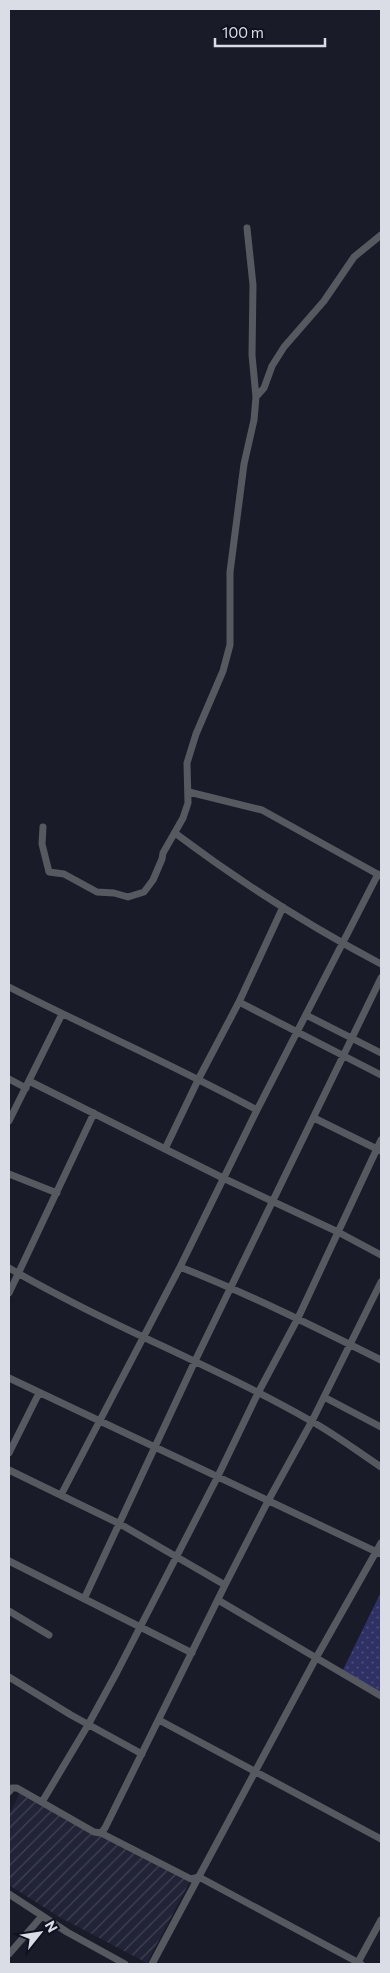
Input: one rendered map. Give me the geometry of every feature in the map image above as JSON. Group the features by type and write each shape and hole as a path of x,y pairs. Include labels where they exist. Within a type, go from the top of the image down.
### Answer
{"street":[{"path":"43,827 42,844 50,872 64,874 97,892 128,896 144,892 153,880 163,853 183,818 189,792 187,763 196,734 223,671 230,644 230,572 244,464 254,420 256,397 252,355 253,285 247,228"},
{"path":"256,397 264,388 272,366 284,347 324,301 354,257 381,235"},
{"path":"61,1495 180,1267 297,1031 380,875 262,810 189,792"},
{"path":"175,833 223,869 283,907 381,964"},
{"path":"165,1149 199,1078 239,1002 283,907"},
{"path":"84,1599 195,1361 381,978"},
{"path":"9,987 199,1078 257,1110"},
{"path":"239,1002 381,1075"},
{"path":"9,1121 62,1014"},
{"path":"306,1014 381,1053"},
{"path":"9,1079 28,1084 94,1114 338,1232 381,1255"},
{"path":"9,1293 94,1114"},
{"path":"314,1118 379,1150"},
{"path":"42,1802 88,1725 177,1557 258,1393 298,1318 379,1150 381,1140"},
{"path":"9,1174 56,1193"},
{"path":"180,1267 298,1318 381,1360"},
{"path":"9,1268 49,1291 195,1361 312,1421 381,1467"},
{"path":"101,1833 225,1585 312,1421 381,1282"},
{"path":"9,1378 39,1394 99,1420 217,1478 379,1553"},
{"path":"9,1453 39,1394"},
{"path":"324,1397 381,1427"},
{"path":"9,1470 120,1524 225,1585"},
{"path":"152,1964 316,1658 379,1553 381,1543"},
{"path":"9,1561 192,1653"},
{"path":"218,1600 381,1696"},
{"path":"9,1611 49,1635"},
{"path":"9,1677 88,1725 142,1754"},
{"path":"159,1720 256,1770 381,1839"},
{"path":"9,1792 12,1788 17,1788 94,1832 101,1833 191,1879 199,1877 359,1964 381,1920"},
{"path":"9,1894 42,1916 125,1964"},
{"path":"9,1954 42,1916"}],"shaded area":[{"path":"381,1592 381,1697 340,1676"},
{"path":"20,1793 190,1881 147,1963 61,1918 9,1885 9,1815"}]}
